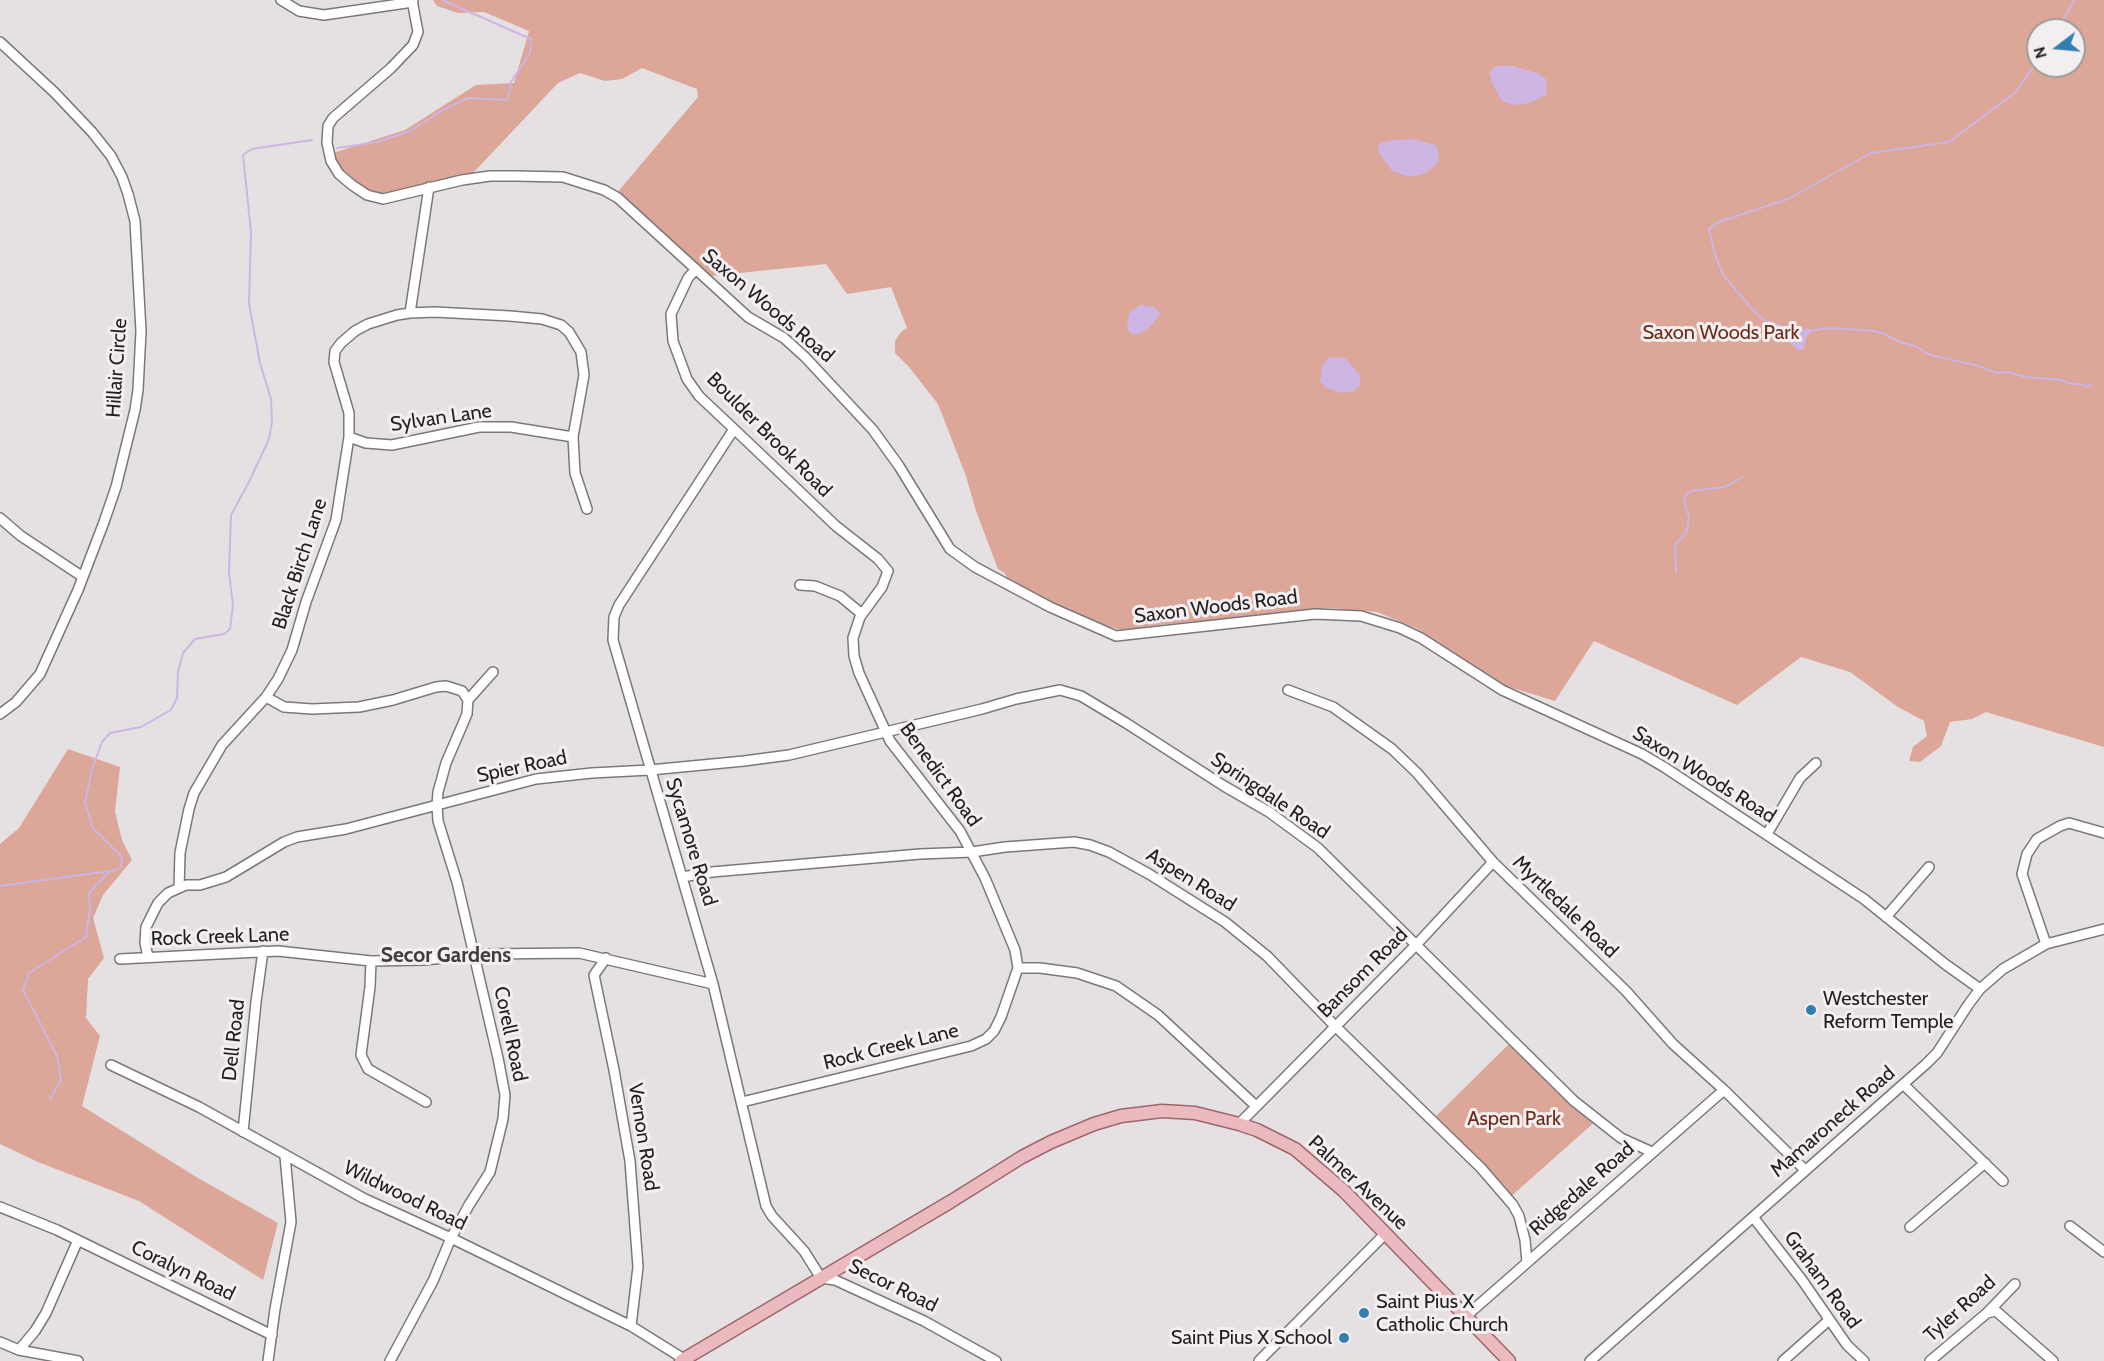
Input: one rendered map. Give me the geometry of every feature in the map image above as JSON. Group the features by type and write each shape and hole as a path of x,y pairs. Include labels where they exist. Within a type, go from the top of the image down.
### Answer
{"main road":[{"name":"Palmer Avenue","path":"821,1278 1022,1157 1078,1130 1121,1116 1162,1111 1195,1113 1257,1130 1295,1149 1335,1183 1509,1361"},
{"name":"Secor Road","path":"684,1360 821,1278"}],"street":[{"path":"281,0 299,11 324,15 413,1"},
{"name":"Saxon Woods Road","path":"413,1 418,32 413,45 391,68 333,118 328,126 327,143 331,161 339,174 367,195 383,199 391,198 429,187 489,176 563,177 604,190 618,198 748,317 784,338 805,357 873,430 899,466 950,549 975,567 1050,607 1116,636 1315,614 1346,615 1380,621 1421,638 1502,690 1642,754 1864,899 1980,989"},
{"name":"Hillair Circle","path":"0,42 54,92 111,156 128,194 135,221 141,331 138,390 127,447 116,487 83,577 40,674 16,702 0,714"},
{"path":"429,187 410,313 435,312 542,319 561,326 568,332 581,352 584,375 573,437 575,473 587,509"},
{"name":"Boulder Brook Road","path":"696,269 687,278 671,314 673,342 687,379 699,396 836,526 878,559 888,572"},
{"name":"Black Birch Lane","path":"179,888 180,854 194,793 222,745 266,697 278,679 292,650 306,602 336,520 349,437 349,413 334,362 335,351 355,331 368,324 410,313"},
{"name":"Sylvan Lane","path":"349,437 366,443 392,445 479,427 511,427 573,437"},
{"name":"Sycamore Road","path":"734,429 629,589 614,617 613,640 713,984 766,1206 772,1216 804,1251 821,1278"},
{"path":"0,518 38,548 83,577"},
{"name":"Benedict Road","path":"888,572 882,587 862,614 854,638 854,656 862,681 885,732 905,761 944,807 972,852 1015,950 1018,968"},
{"path":"800,585 815,586 840,596 862,614"},
{"name":"Corell Road","path":"390,1361 433,1281 469,1205 490,1172 503,1119 505,1095 475,955 457,882 438,821 437,805 446,763 467,714 468,700 493,672"},
{"path":"266,697 284,707 312,709 359,707 446,686 462,691 468,700"},
{"name":"Springdale Road","path":"885,732 1050,690 1069,691 1126,723 1214,780 1269,812 1318,848 1574,1101 1621,1138 1652,1152"},
{"name":"Myrtledale Road","path":"1288,690 1340,711 1392,749 1417,773 1493,862 1626,991 1673,1044 1724,1090 1805,1170"},
{"name":"Spier Road","path":"179,888 186,885 200,885 226,877 284,842 297,837 346,829 536,779 650,770 789,755 885,732"},
{"path":"1767,834 1800,778 1816,763"},
{"path":"2046,944 2022,874 2026,854 2037,839 2060,826 2069,824 2104,833"},
{"name":"Aspen Road","path":"682,877 712,872 1074,842 1109,852 1149,874 1250,940 1481,1168 1513,1205 1519,1216 1523,1232 1527,1262"},
{"name":"Bansom Road","path":"1256,1106 1417,944 1493,862"},
{"path":"1886,916 1929,867"},
{"path":"148,957 145,943 146,927 158,903 168,893 179,888"},
{"name":"Mamaroneck Road","path":"1590,1361 1904,1085 1937,1053 1980,989 2003,969 2046,944 2104,929"},
{"name":"Rock Creek Lane","path":"120,959 264,951 371,961 556,952 606,958 713,984"},
{"name":"Dell Road","path":"243,1132 256,1002 264,951"},
{"name":"Vernon Road","path":"606,958 594,975 630,1161 638,1267 631,1326"},
{"path":"371,961 361,1055 368,1069 426,1102"},
{"path":"1018,968 1040,968 1077,973 1116,986 1158,1015 1256,1106 1239,1124"},
{"name":"Rock Creek Lane","path":"742,1102 971,1046 994,1031 1018,968"},
{"name":"Wildwood Road","path":"111,1065 198,1107 363,1198 452,1238 631,1326 684,1360"},
{"path":"1904,1085 2002,1181"},
{"name":"Ridgedale Road","path":"1465,1317 1724,1090"},
{"path":"268,1361 291,1222 285,1156"},
{"path":"1910,1227 1985,1163"},
{"name":"Coralyn Road","path":"0,1207 78,1240 272,1335"},
{"name":"Graham Road","path":"1753,1217 1802,1280 1847,1345 1864,1361"},
{"path":"2070,1226 2104,1252"},
{"path":"1259,1361 1385,1234"},
{"path":"19,1350 46,1313 78,1240"},
{"name":"Secor Road","path":"821,1278 836,1280 881,1301 996,1361"},
{"name":"Tyler Road","path":"1930,1361 1987,1313 2014,1284"},
{"path":"1987,1313 1996,1311 2053,1361"},
{"path":"1783,1361 1829,1320"},
{"path":"0,1342 19,1350 78,1361"}],"green space":[{"name":"Saxon Woods Park","path":"433,0 2104,0 2104,747 1986,712 1972,719 1950,722 1941,746 1920,762 1909,761 1913,747 1927,736 1924,721 1898,707 1850,672 1801,657 1737,705 1594,641 1555,701 1503,685 1418,629 1377,612 1329,608 1150,626 1124,631 1075,616 1007,578 1005,573 998,569 938,404 895,353 895,341 907,328 891,287 847,294 826,264 711,276 616,194 698,97 697,89 642,68 622,79 605,81 580,73 558,83 474,172 402,198 364,188 340,169 333,153 405,130 476,85 514,83 529,31 484,12 458,13 437,6"},
{"path":"68,749 120,767 115,812 122,840 132,860 103,895 93,918 104,958 88,979 86,1018 100,1036 82,1106 198,1178 278,1223 263,1280 139,1201 38,1162 0,1144 0,844 19,828"},
{"name":"Aspen Park","path":"1513,1040 1597,1120 1508,1199 1432,1120"}],"shaded area":[{"path":"1496,66 1513,66 1537,73 1546,79 1547,95 1529,103 1514,105 1502,101 1489,72"},
{"path":"1413,139 1436,145 1439,156 1437,164 1426,173 1409,177 1392,171 1379,153 1378,144 1393,140"},
{"path":"1140,305 1154,307 1161,314 1146,331 1133,335 1127,329 1129,313"},
{"path":"1763,319 1801,330 1808,328 1811,332 1807,336 1804,349 1798,350"},
{"path":"1329,357 1345,358 1359,374 1361,384 1354,391 1342,393 1326,388 1320,381 1322,366"}],"waterway":[{"path":"337,148 377,142 410,131 443,110 468,98 506,100 511,82 530,53 531,39 442,0"},
{"path":"2064,18 2074,0"},
{"path":"1764,320 1724,276 1715,255 1709,229 1716,223 1788,199 1871,153 1949,142 2016,92 2026,77"},
{"path":"0,886 117,870 121,867 122,857 93,828 85,803 92,769 102,742 110,733 141,727 171,710 177,698 178,672 183,653 195,639 224,634 230,629 233,605 229,572 231,515 269,439 272,422 271,399 260,363 249,304 251,232 243,155 252,149 312,140"},
{"path":"1808,331 1830,328 1874,331 1915,346 1930,355 1979,366 1996,373 2007,372 2026,377 2061,380 2087,387 2091,384"},
{"path":"1676,573 1675,545 1686,533 1688,525 1689,517 1684,501 1687,494 1691,491 1725,487 1743,477"},
{"path":"50,1099 61,1080 57,1056 23,990 29,973 86,937 90,909 89,893 109,872"}],"place":[{"name":"Westchester Reform Temple","path":"1811,1010"},
{"name":"Saint Pius X Catholic Church","path":"1364,1313"},
{"name":"Saint Pius X School","path":"1344,1338"}],"district":[{"name":"Secor Gardens","path":"446,956"}]}
